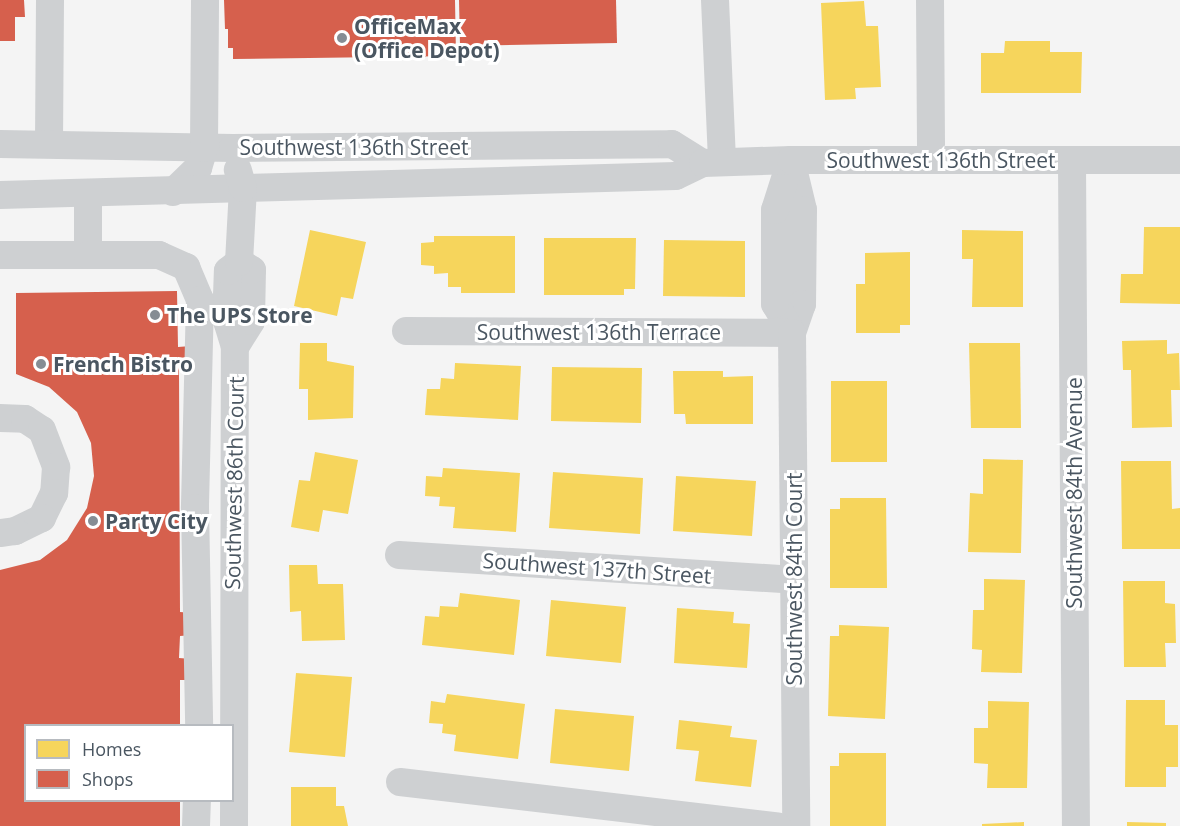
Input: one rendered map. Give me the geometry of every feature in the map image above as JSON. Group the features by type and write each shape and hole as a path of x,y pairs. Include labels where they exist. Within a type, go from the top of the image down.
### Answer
{"street":[{"path":"49,143 50,0"},
{"path":"173,192 186,175 198,168 204,148 206,0"},
{"path":"712,163 715,0"},
{"path":"930,0 931,160"},
{"name":"Southwest 136th Street","path":"0,144 49,143 204,148 672,144 712,163"},
{"path":"233,148 243,188"},
{"name":"Southwest 136th Street","path":"0,195 173,192 675,176 712,163 791,160 1180,160"},
{"name":"Southwest 84th Court","path":"791,160 775,210 775,304 792,333 796,826"},
{"name":"Southwest 84th Avenue","path":"1072,160 1076,826"},
{"name":"Southwest 86th Court","path":"233,724 232,463 235,347 251,321 252,270 239,262 243,188"},
{"path":"88,194 88,255"},
{"path":"0,255 159,255 186,267 200,300 195,508 199,724"},
{"name":"Southwest 136th Terrace","path":"406,331 792,333"},
{"path":"0,418 25,419 42,430 50,443 56,467 54,493 42,518 15,531 0,533"},
{"name":"Southwest 137th Street","path":"399,555 794,580"},
{"path":"400,782 777,826"},
{"path":"196,826 197,802"},
{"name":"Southwest 86th Court","path":"234,802 234,826"}],"building: Homes":[{"path":"864,1 866,26 878,26 881,87 855,88 856,99 825,100 821,3"},
{"path":"1005,41 1050,41 1050,52 1082,52 1081,93 981,93 981,53 1004,53"},
{"path":"1144,227 1180,227 1180,304 1120,303 1121,274 1143,274"},
{"path":"310,230 366,242 353,299 341,297 337,316 294,306"},
{"path":"962,230 1023,231 1023,307 972,307 973,259 962,259"},
{"path":"434,236 515,236 515,293 461,293 461,287 448,287 448,273 434,274 434,266 421,265 421,243 434,242"},
{"path":"544,238 636,238 635,289 624,289 624,295 544,295"},
{"path":"664,240 745,241 745,297 663,296"},
{"path":"910,252 910,325 900,325 900,333 856,333 856,284 865,284 865,253"},
{"path":"1167,340 1167,354 1179,353 1180,390 1171,390 1172,427 1132,428 1131,370 1123,370 1122,341"},
{"path":"300,343 327,343 327,361 354,366 353,418 308,420 308,389 299,389"},
{"path":"969,343 1020,343 1021,428 971,428"},
{"path":"455,363 521,366 518,420 425,415 427,389 440,389 441,378 454,379"},
{"path":"552,367 642,368 641,423 551,421"},
{"path":"673,371 723,371 723,377 753,376 753,424 686,424 685,414 674,414"},
{"path":"831,381 887,381 887,462 831,462"},
{"path":"315,452 358,460 348,514 323,510 319,532 291,527 299,480 310,481"},
{"path":"983,459 1023,460 1021,553 968,552 970,493 983,494"},
{"path":"1121,461 1171,461 1172,509 1180,508 1180,549 1122,549"},
{"path":"443,468 520,473 516,532 453,528 455,507 439,506 440,497 425,496 426,476 442,477"},
{"path":"553,472 643,478 640,534 549,528"},
{"path":"676,476 756,481 752,536 673,531"},
{"path":"840,498 886,498 887,588 830,588 830,509 840,509"},
{"path":"289,565 317,565 318,584 343,584 345,640 302,641 301,611 290,612"},
{"path":"984,579 1025,580 1022,673 981,672 982,650 972,649 973,610 984,610"},
{"path":"1123,581 1165,581 1165,603 1175,604 1176,643 1165,643 1166,667 1124,667"},
{"path":"460,593 520,600 514,655 422,645 425,616 439,617 440,606 458,607"},
{"path":"551,600 626,607 621,663 546,656"},
{"path":"677,608 734,612 733,623 750,624 747,668 674,663"},
{"path":"839,625 889,627 885,719 828,716 830,636 839,636"},
{"path":"296,673 352,677 345,757 289,752"},
{"path":"447,694 525,704 518,759 454,751 456,735 442,733 443,724 429,723 431,701 445,703"},
{"path":"1126,700 1165,700 1165,725 1178,725 1178,767 1166,767 1166,787 1125,787"},
{"path":"988,701 1029,702 1027,788 987,788 988,764 974,763 974,728 988,728"},
{"path":"555,709 634,716 629,771 550,763"},
{"path":"679,720 732,726 730,737 757,740 751,787 695,781 699,751 676,749"},
{"path":"839,753 886,753 886,826 830,826 830,766 839,766"},
{"path":"291,787 336,787 336,806 344,806 348,826 291,826"},
{"path":"1024,822 1024,826 982,826 982,824"},
{"path":"1127,822 1166,823 1166,826 1127,826"}],"building: Shops":[{"path":"0,0 24,0 25,17 15,17 15,41 0,41"},
{"name":"OfficeMax (Office Depot)","path":"224,0 455,0 456,56 233,59 233,48 228,48 228,29 225,29"},
{"path":"459,0 616,0 617,43 460,46"},
{"path":"177,291 178,347 191,346 191,368 179,369 180,612 193,613 193,635 180,636 179,658 192,659 193,680 180,680 180,724 24,724 24,802 180,802 180,826 0,826 0,570 40,560 67,540 87,508 94,476 91,443 77,412 49,387 16,374 16,293"}],"place":[{"name":"OfficeMax (Office Depot)","path":"342,38"},
{"name":"The UPS Store","path":"155,315"},
{"name":"French Bistro","path":"41,364"},
{"name":"Party City","path":"93,521"}]}
